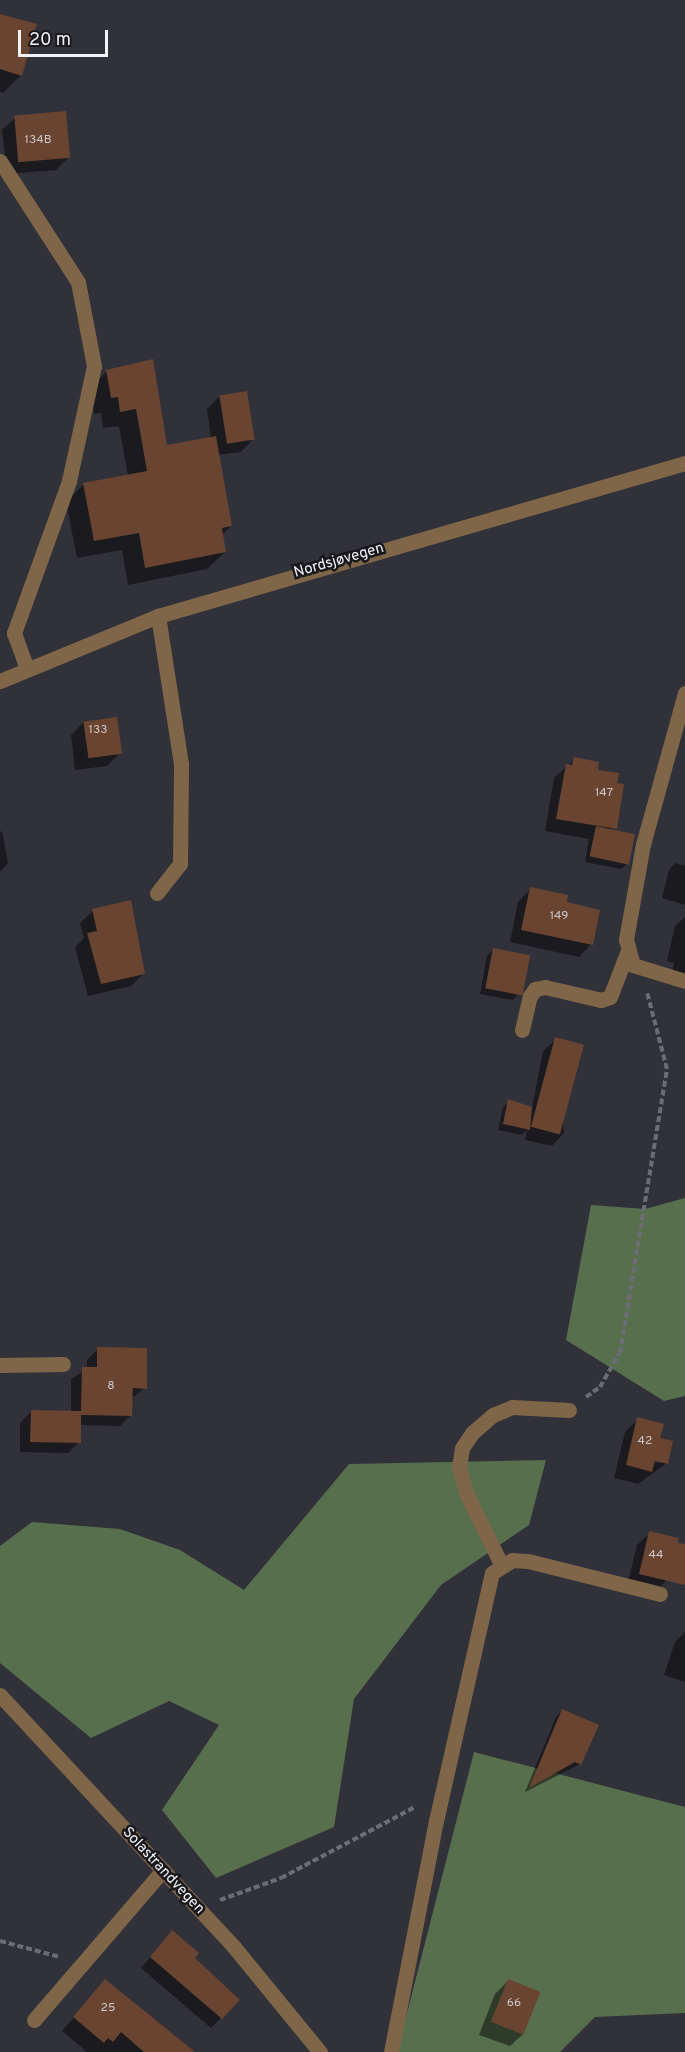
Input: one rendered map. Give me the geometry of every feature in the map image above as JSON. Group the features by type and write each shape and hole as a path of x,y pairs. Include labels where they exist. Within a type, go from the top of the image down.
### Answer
{"street":[{"path":"0,161 78,282 94,366 69,481 14,633 27,668"},
{"name":"Nordsjøvegen","path":"0,681 158,616 685,463"},
{"path":"157,893 180,864 181,786 158,616"},
{"path":"522,1030 530,996 535,989 545,987 601,1000 610,998 627,953 643,844 666,753 683,721 685,693"},
{"path":"627,953 641,971 685,981"},
{"path":"0,1365 63,1364"},
{"path":"501,1564 466,1493 459,1467 462,1448 472,1432 493,1415 512,1407 569,1410"},
{"path":"391,2052 442,1792 485,1591 492,1573 501,1564 528,1561 660,1594"},
{"name":"Solastrandvegen","path":"0,1695 234,1947 320,2052"},
{"path":"34,2020 163,1870"}],"path":[{"path":"569,1410 600,1387 620,1353 667,1070 641,971"},
{"path":"238,1894 280,1878 442,1792"},
{"path":"0,1941 83,1964"}],"green space":[{"path":"685,1198 685,1396 664,1401 566,1340 591,1205 645,1209"},
{"path":"546,1460 529,1525 441,1585 354,1699 334,1827 216,1878 162,1810 219,1725 169,1701 91,1738 0,1663 0,1546 32,1522 120,1529 180,1550 244,1590 349,1464"},
{"path":"474,1752 685,1807 685,2013 595,2017 560,2052 397,2052"}],"building":[{"path":"0,14 37,24 22,76 0,69"},
{"path":"66,111 70,158 18,162 14,116"},
{"path":"153,359 167,445 216,436 232,526 222,528 226,552 145,568 139,533 94,541 83,483 147,471 136,409 120,412 118,397 111,398 106,370"},
{"path":"247,391 255,439 227,444 219,395"},
{"path":"117,717 122,754 88,758 83,722"},
{"path":"574,757 599,762 598,770 619,773 617,783 624,784 617,829 556,819 566,764 572,765"},
{"path":"596,826 635,834 629,865 590,856"},
{"path":"530,887 568,895 567,902 600,910 593,945 521,930"},
{"path":"131,900 145,974 101,984 87,933 97,931 92,909"},
{"path":"493,948 530,955 522,995 485,988"},
{"path":"555,1037 584,1045 560,1135 531,1127"},
{"path":"508,1099 532,1107 530,1130 503,1124"},
{"path":"97,1347 147,1348 147,1389 133,1388 132,1416 81,1415 81,1443 30,1442 31,1410 81,1411 82,1367 97,1367"},
{"path":"637,1417 664,1424 660,1438 673,1441 668,1464 655,1461 652,1472 626,1465"},
{"path":"649,1531 679,1538 678,1543 685,1544 685,1585 639,1574"},
{"path":"562,1709 599,1725 581,1765 575,1762 529,1788"},
{"path":"172,1930 199,1953 195,1958 240,2000 222,2019 150,1957"},
{"path":"105,1979 195,2052 144,2052 121,2032 113,2042 108,2038 104,2043 73,2017"},
{"path":"508,1979 540,1992 523,2035 491,2022"}]}
